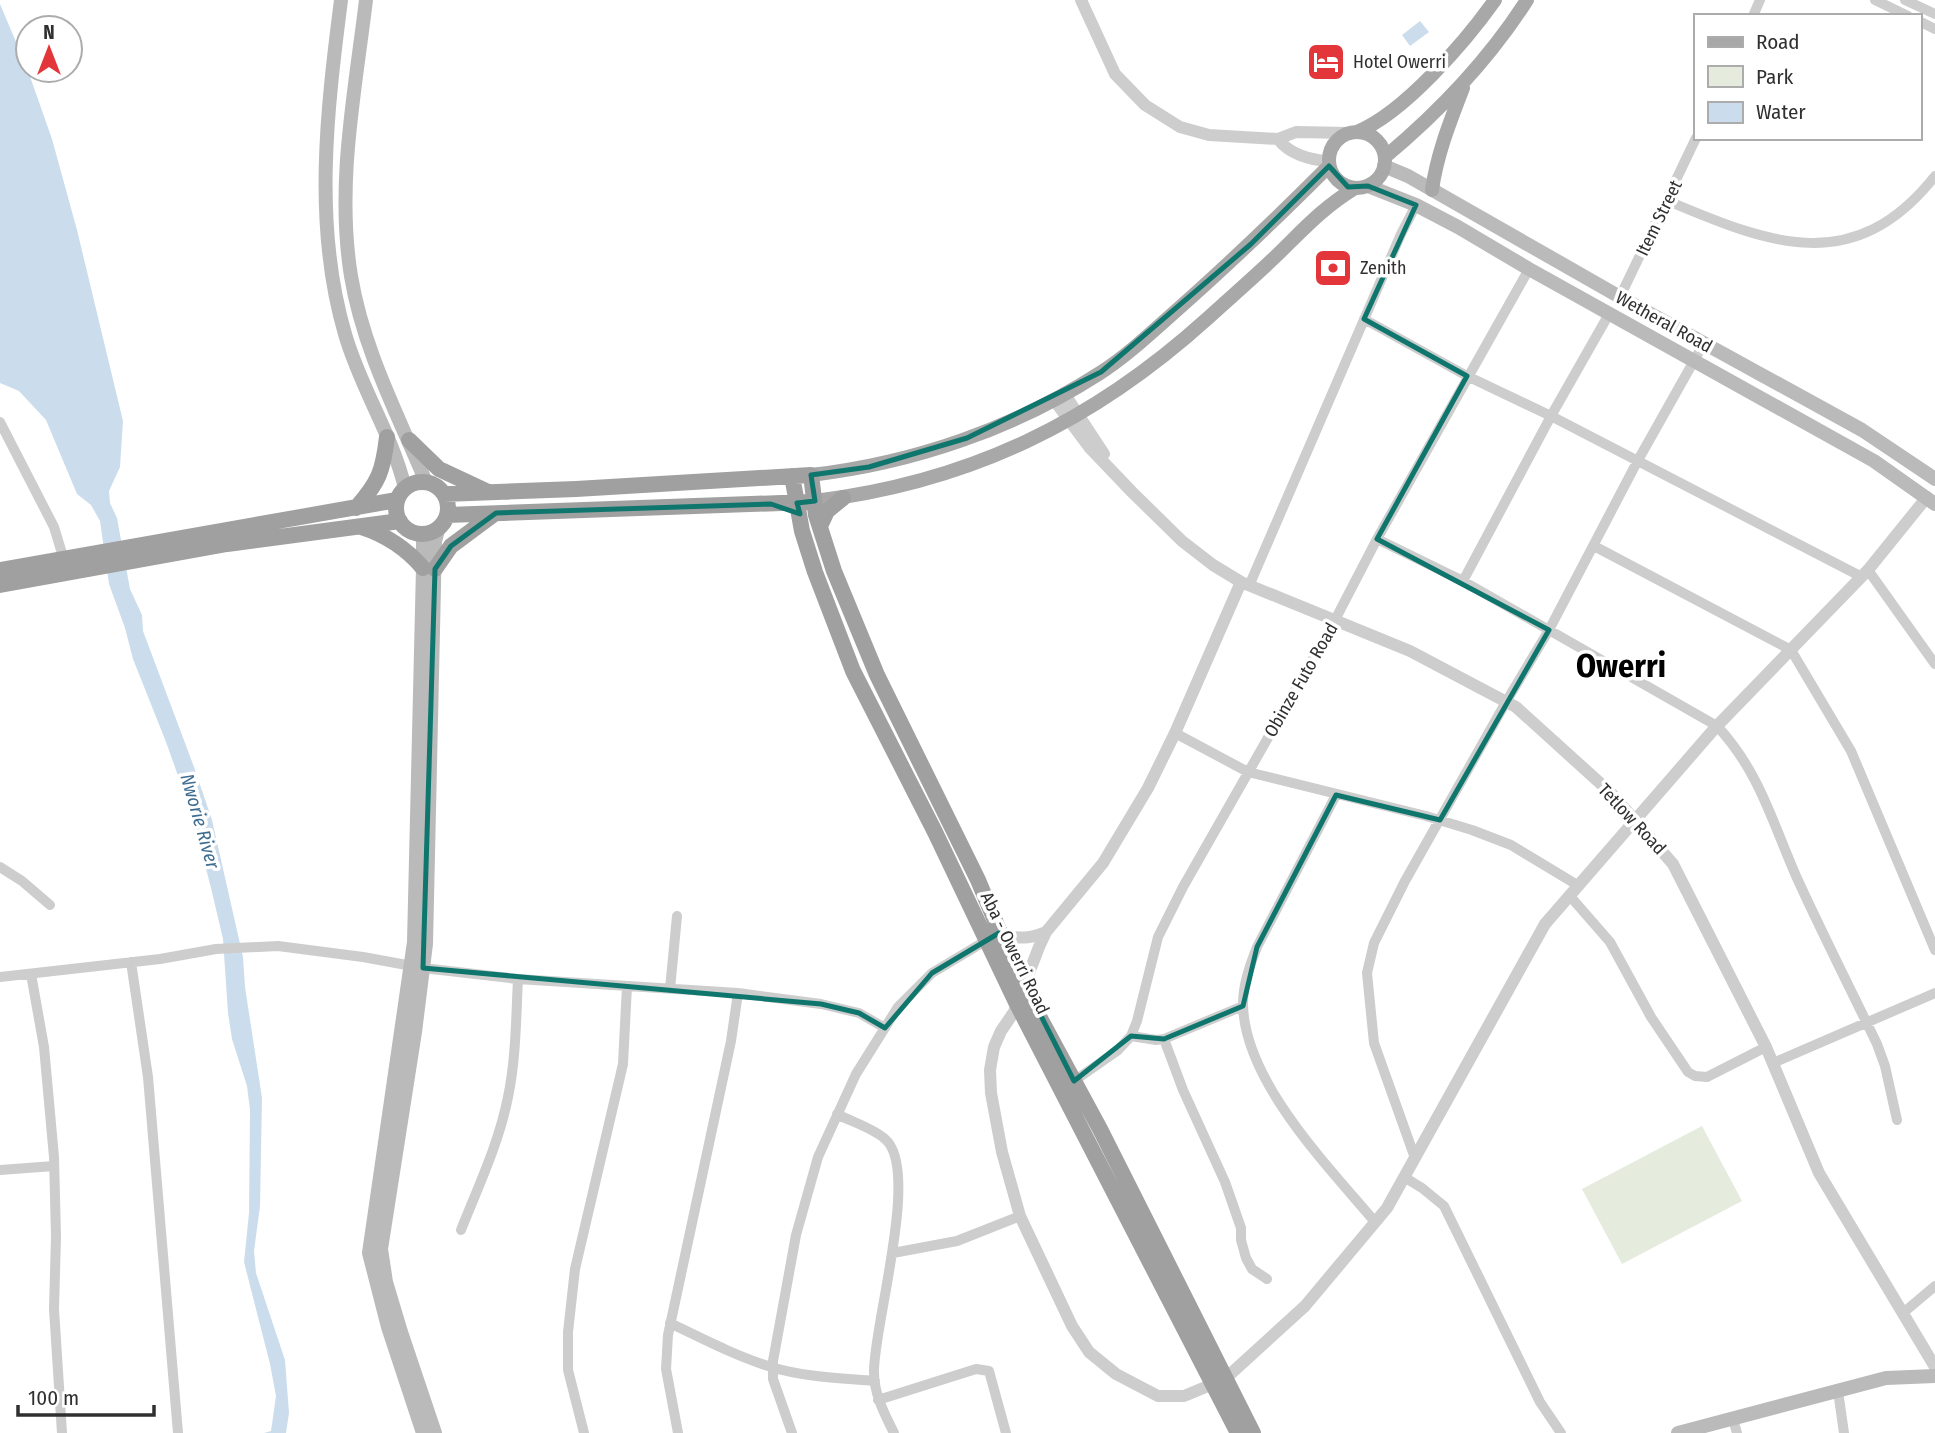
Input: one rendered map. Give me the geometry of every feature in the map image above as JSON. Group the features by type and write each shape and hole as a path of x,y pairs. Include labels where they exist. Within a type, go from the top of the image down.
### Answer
{"highway":[{"path":"356,508 370,493 383,469 387,437"},
{"path":"409,440 439,470 488,492"},
{"path":"444,494 811,475"},
{"name":"Aba - Owerri Road","path":"811,475 820,526 834,571 854,622 978,880 1016,1002 1219,1382 1253,1433"},
{"name":"Aba - Owerri Road","path":"792,476 802,531 853,671 994,938 1074,1080 1219,1382 1238,1433"},
{"path":"426,482 439,488 448,508 443,521 432,531 418,533 404,527 396,507 401,494 411,484 426,482"},
{"path":"576,489 577,511"},
{"path":"0,570 72,563 170,548 356,508 401,494"},
{"path":"820,526 827,511 843,498"},
{"path":"443,521 496,513 815,501"},
{"path":"771,504 785,509 802,531"},
{"path":"359,526 376,532 409,551 429,568 451,547 496,513"},
{"path":"170,548 227,544 400,521"},
{"path":"0,585 72,563"}],"main road":[{"path":"341,0 332,64 327,144 328,245 344,333 387,437 401,494"},
{"path":"366,0 345,166 346,237 351,278 359,310 390,400 426,482"},
{"path":"811,475 869,467 922,453 1009,422 1101,372 1157,327 1251,244 1328,163 1331,149 1338,139 1374,125 1409,96 1464,41 1495,0"},
{"path":"815,501 843,498 925,480 1004,452 1074,418 1163,356 1266,265 1329,204 1375,181 1384,162 1424,124 1493,49 1527,0"},
{"path":"1432,190 1435,166 1446,130 1466,80"},
{"path":"1353,133 1369,135 1377,141 1384,162"},
{"name":"Wetheral Road","path":"1384,162 1620,297 1863,430 1935,478"},
{"path":"1328,163 1335,179 1341,184 1362,187"},
{"name":"Wetheral Road","path":"1362,187 1416,205 1874,461 1931,500"},
{"path":"429,568 443,521"},
{"path":"418,533 423,537 429,568 428,864 381,1249 386,1282 436,1433"},
{"path":"417,967 369,1253 388,1327 423,1433"},
{"path":"1678,1433 1735,1426 1885,1378 1935,1376"}],"street":[{"path":"1081,0 1115,74 1145,105 1180,127 1209,135 1278,139 1296,132 1353,133"},
{"path":"1875,0 1904,14"},
{"path":"1905,0 1935,15"},
{"path":"1278,139 1290,150 1328,163"},
{"name":"Item Street","path":"1620,297 1695,140"},
{"path":"1668,201 1724,225 1787,241 1822,244 1854,239 1879,225 1898,212 1935,176"},
{"path":"1416,205 1175,733 1147,788 1102,863 1046,932 1022,985 1014,1013 998,1039 990,1070 991,1093 1002,1152 1020,1216 1072,1326 1089,1352 1116,1374 1158,1396 1184,1396 1219,1382 1305,1306 1387,1208 1545,924 1717,726 1865,574 1931,500"},
{"name":"Obinze Futo Road","path":"1074,1080 1117,1051 1131,1036 1138,1021 1158,937 1183,887 1335,620 1467,376 1529,269"},
{"path":"1463,581 1551,415 1609,314"},
{"path":"1364,319 1467,376 1551,415 1637,462 1865,574 1935,664"},
{"path":"1415,1158 1374,1043 1367,973 1374,943 1405,881 1549,630 1637,462 1704,343"},
{"name":"Tetlow Road","path":"1059,396 1117,475 1182,541 1245,584 1410,651 1516,707 1611,793 1673,864 1766,1047 1819,1173 1935,1367"},
{"path":"0,422 72,563"},
{"path":"1377,539 1463,581 1717,726 1737,747 1749,766 1797,876 1867,1023 1885,1066 1897,1120"},
{"path":"1594,546 1791,650 1851,751 1935,950"},
{"path":"1175,733 1248,772 1440,820 1511,845 1574,890 1609,943 1651,1017 1688,1072 1695,1076 1707,1077 1766,1047"},
{"path":"1336,795 1257,947 1249,968 1243,1006 1251,1049 1264,1079 1324,1162 1375,1222"},
{"path":"0,867 22,881 50,905"},
{"path":"670,989 677,916"},
{"path":"792,1433 776,1390 773,1367 796,1235 818,1157 856,1074 898,1007 932,973 994,938 1018,939 1046,932"},
{"path":"0,977 131,962 216,948 278,946 518,979 738,993 840,1007 859,1013 886,1028"},
{"path":"131,962 148,1077 178,1433"},
{"path":"31,974 44,1047 54,1166 54,1308 62,1433"},
{"path":"461,1230 495,1141 508,1098 518,979"},
{"path":"584,1433 568,1370 568,1332 575,1269 623,1064 627,986"},
{"path":"678,1433 666,1369 670,1323 731,1041 738,993"},
{"path":"1773,1063 1935,993"},
{"path":"1131,1036 1164,1039 1243,1006"},
{"path":"1164,1039 1183,1090 1225,1182 1241,1228 1246,1258 1252,1269 1266,1279"},
{"path":"837,1114 887,1140 897,1160 897,1219 874,1370 878,1400 894,1433"},
{"path":"0,1170 54,1166"},
{"path":"1404,1178 1422,1188 1444,1206 1540,1402 1561,1433"},
{"path":"893,1253 957,1241 1020,1216"},
{"path":"1903,1313 1935,1286"},
{"path":"670,1323 715,1345 773,1367 823,1377 874,1381"},
{"path":"878,1400 976,1369 989,1371 1006,1433"},
{"path":"1838,1391 1844,1433"}],"highlighted area":[{"path":"1329,166 1348,187 1368,186 1416,205 1364,319 1467,376 1377,539 1549,630 1440,820 1336,795 1257,947 1243,1006 1164,1039 1131,1036 1074,1081 999,933 932,973 885,1028 859,1013 821,1004 423,968 435,569 451,546 496,513 771,504 800,514 797,503 815,501 811,475 869,467 967,438 1101,372 1251,244"}],"green space":[{"path":"1702,1126 1742,1201 1622,1264 1582,1189"}],"water":[{"name":"Nworie River","path":"0,4 14,37 14,84 33,84 52,139 77,230 123,421 120,467 109,491 110,503 117,518 130,589 142,615 143,631 212,820 243,957 262,1098 260,1206 254,1251 256,1273 285,1360 289,1413 286,1433 264,1433 271,1431 276,1396 244,1262 249,1213 250,1110 247,1086 232,1039 223,939 193,818 133,659 109,584 100,521 91,505 77,494 46,420 19,391 0,383"},
{"path":"1420,21 1429,32 1410,46 1402,35"}],"place":[{"name":"Hotel Owerri","path":"1326,62"},
{"name":"Zenith","path":"1333,268"}],"district":[{"name":"Owerri","path":"1621,666"}]}
